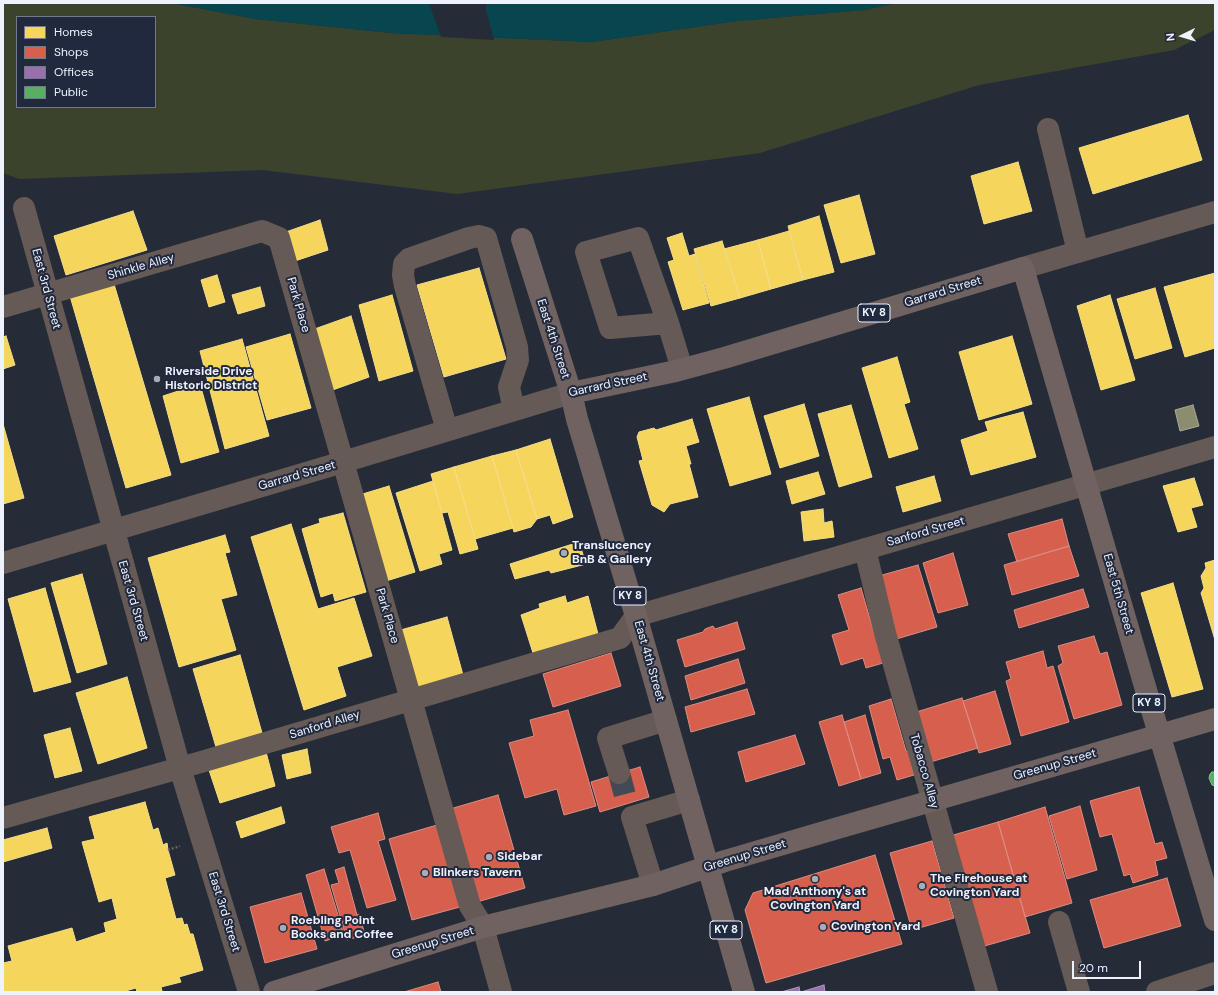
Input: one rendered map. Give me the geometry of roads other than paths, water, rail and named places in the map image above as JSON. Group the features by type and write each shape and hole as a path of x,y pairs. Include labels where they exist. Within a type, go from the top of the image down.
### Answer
{"main road":[{"name":"East 4th Street","path":"522,239 570,393 636,616 744,992"},
{"name":"Garrard Street","path":"570,393 682,369 724,358 1023,268"},
{"name":"East 5th Street","path":"1023,268 1159,735 1215,920"},
{"name":"Greenup Street","path":"274,992 483,927 653,884 932,800 1215,719"}],"street":[{"path":"1048,129 1078,252"},
{"name":"East 3rd Street","path":"24,208 180,768 249,992"},
{"name":"Garrard Street","path":"1023,268 1215,212"},
{"name":"Shinkle Alley","path":"3,307 262,231 279,238"},
{"path":"448,430 405,286 403,275 404,264 409,259 469,238 479,236 486,238 517,347 518,360 509,387 514,410"},
{"name":"Park Place","path":"279,238 470,906 483,927 501,992"},
{"path":"668,323 610,328 586,252 638,238 668,323 682,369"},
{"name":"Garrard Street","path":"3,563 570,393"},
{"name":"Sanford Street","path":"636,616 1215,447"},
{"name":"Tobacco Alley","path":"865,549 885,633 987,992"},
{"name":"Sanford Alley","path":"3,818 180,768 620,638 636,616"},
{"path":"619,773 608,738 666,720"},
{"path":"653,884 630,810 689,800"},
{"path":"1059,922 1079,992"},
{"path":"1156,992 1215,972"}],"water":[{"path":"171,3 897,3 865,10 737,21 592,42 391,33 256,19"}],"tunnel":[{"path":"619,773 627,803"}],"place":[{"name":"Riverside Drive Historic District","path":"157,379"},
{"name":"Translucency BnB & Gallery","path":"564,553"},
{"name":"Sidebar","path":"489,857"},
{"name":"Blinkers Tavern","path":"425,873"},
{"name":"Mad Anthony's at Covington Yard","path":"815,879"},
{"name":"The Firehouse at Covington Yard","path":"922,886"},
{"name":"Covington Yard","path":"823,927"},
{"name":"Roebling Point Books and Coffee","path":"283,928"}]}
